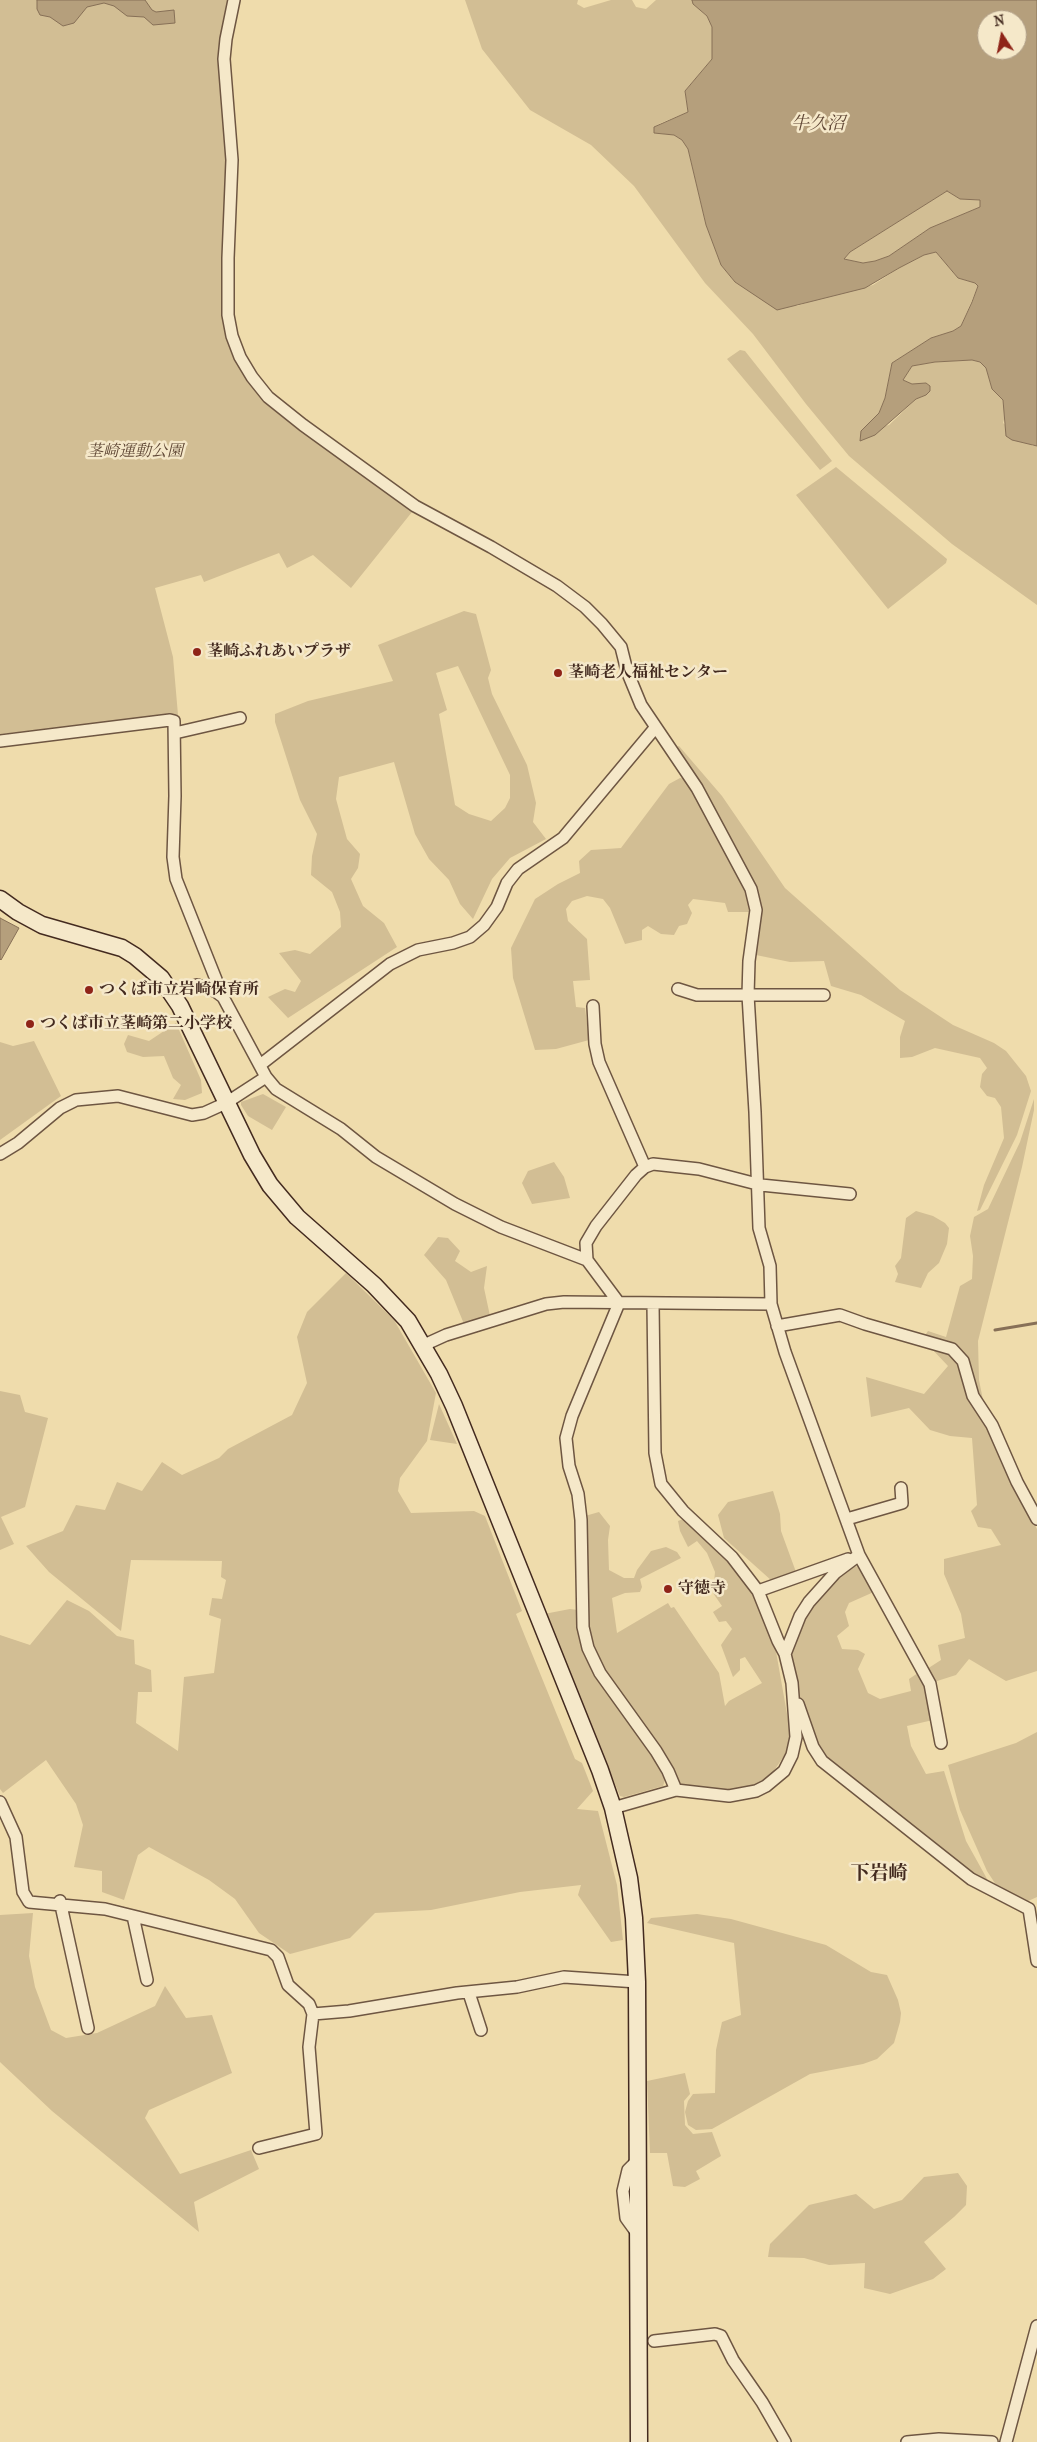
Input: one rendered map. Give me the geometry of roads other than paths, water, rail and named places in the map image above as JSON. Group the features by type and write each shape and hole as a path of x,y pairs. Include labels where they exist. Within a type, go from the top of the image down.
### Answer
{"street":[{"path":"234,0 226,38 224,59 232,150 228,315 232,336 240,357 252,377 268,397 415,506 491,546 557,586 585,607 622,647 633,688 655,728 697,788 751,889 756,910 749,961 748,995 759,1228 770,1266 771,1304 777,1326 859,1555 930,1684 941,1743"},
{"path":"175,734 240,718"},
{"path":"0,741 174,721 173,857 175,872 187,909 218,979 223,997 266,1077 276,1089 316,1112 376,1157 413,1181 501,1227 587,1260 619,1303"},
{"path":"260,1065 390,964 418,950 453,944 470,937 484,924 497,907 507,883 518,869 563,838 655,728"},
{"path":"0,899 18,912 42,925 122,948 150,967 172,992 252,1155 282,1200 312,1232 392,1302 408,1320 424,1344 454,1406 596,1761 613,1808 630,1878 637,1982 639,2442"},
{"path":"172,992 197,985 215,991 223,997"},
{"path":"678,989 697,996 824,995"},
{"path":"592,1006 595,1044 599,1062 645,1167"},
{"path":"0,1154 18,1143 60,1108 76,1100 118,1096 192,1114 204,1112 226,1103 266,1077"},
{"path":"587,1260 586,1243 596,1226 645,1167 653,1164 668,1164 757,1183 850,1194"},
{"path":"424,1344 446,1335 546,1304 564,1302 771,1304"},
{"path":"619,1303 572,1416 566,1438 568,1458 578,1494 581,1520 583,1627 588,1648 600,1673 656,1751 668,1771 676,1790"},
{"path":"653,1304 655,1453 661,1484 683,1511 732,1557 758,1591 785,1654 792,1683 813,1747 822,1761 971,1879 1033,1906 1037,1961"},
{"path":"777,1326 840,1315 952,1349 963,1361 973,1396 992,1425 1017,1482 1037,1519"},
{"path":"847,1519 902,1503 901,1488"},
{"path":"758,1591 859,1555"},
{"path":"785,1654 800,1616 809,1602 835,1573 859,1555"},
{"path":"613,1808 676,1790 729,1796 756,1791 776,1779 789,1763 796,1737 792,1683"},
{"path":"0,1802 16,1837 25,1899 29,1902 60,1902 105,1909 271,1950 282,1962 288,1985 309,2004 314,2014 309,2047 316,2134 259,2148"},
{"path":"60,1902 88,2028"},
{"path":"133,1916 146,1980"},
{"path":"314,2014 340,2012 429,1997 518,1987 564,1977 637,1982"},
{"path":"470,1993 481,2030"},
{"path":"1006,2442 1037,2326"},
{"path":"654,2341 715,2334 721,2336 733,2360 762,2402 785,2442"},
{"path":"907,2442 939,2439 992,2442"}],"water":[{"path":"37,0 145,0 152,10 156,12 174,10 175,23 153,25 144,17 127,16 114,6 104,3 87,7 74,23 63,26 50,17 40,15 37,9"},
{"name":"牛久沼","path":"692,0 1037,0 1037,446 1012,440 1006,436 1003,400 992,389 986,368 980,362 972,360 935,362 912,366 903,380 912,384 926,383 930,386 930,391 916,399 875,435 860,441 861,431 879,413 885,398 892,363 931,338 953,331 961,326 972,302 978,286 975,283 958,278 936,252 924,255 865,288 777,310 735,282 721,265 706,225 688,149 682,140 674,135 654,133 654,127 688,112 685,91 712,59 712,27 707,16 693,4","holes":["947,191 960,199 980,200 980,207 930,228 889,256 863,263 844,259 850,252"]},
{"path":"0,918 19,928 1,960 0,959"}],"waterway":[{"path":"995,1330 1037,1323"}],"place":[{"name":"茎崎ふれあいプラザ","path":"197,652"},
{"name":"茎崎老人福祉センター","path":"558,673"},
{"name":"つくば市立岩崎保育所","path":"89,990"},
{"name":"つくば市立茎崎第二小学校","path":"30,1024"},
{"name":"守徳寺","path":"668,1589"}],"district":[{"name":"下岩崎","path":"879,1874"}],"park label":[{"name":"茎崎運動公園","path":"135,452"}]}
